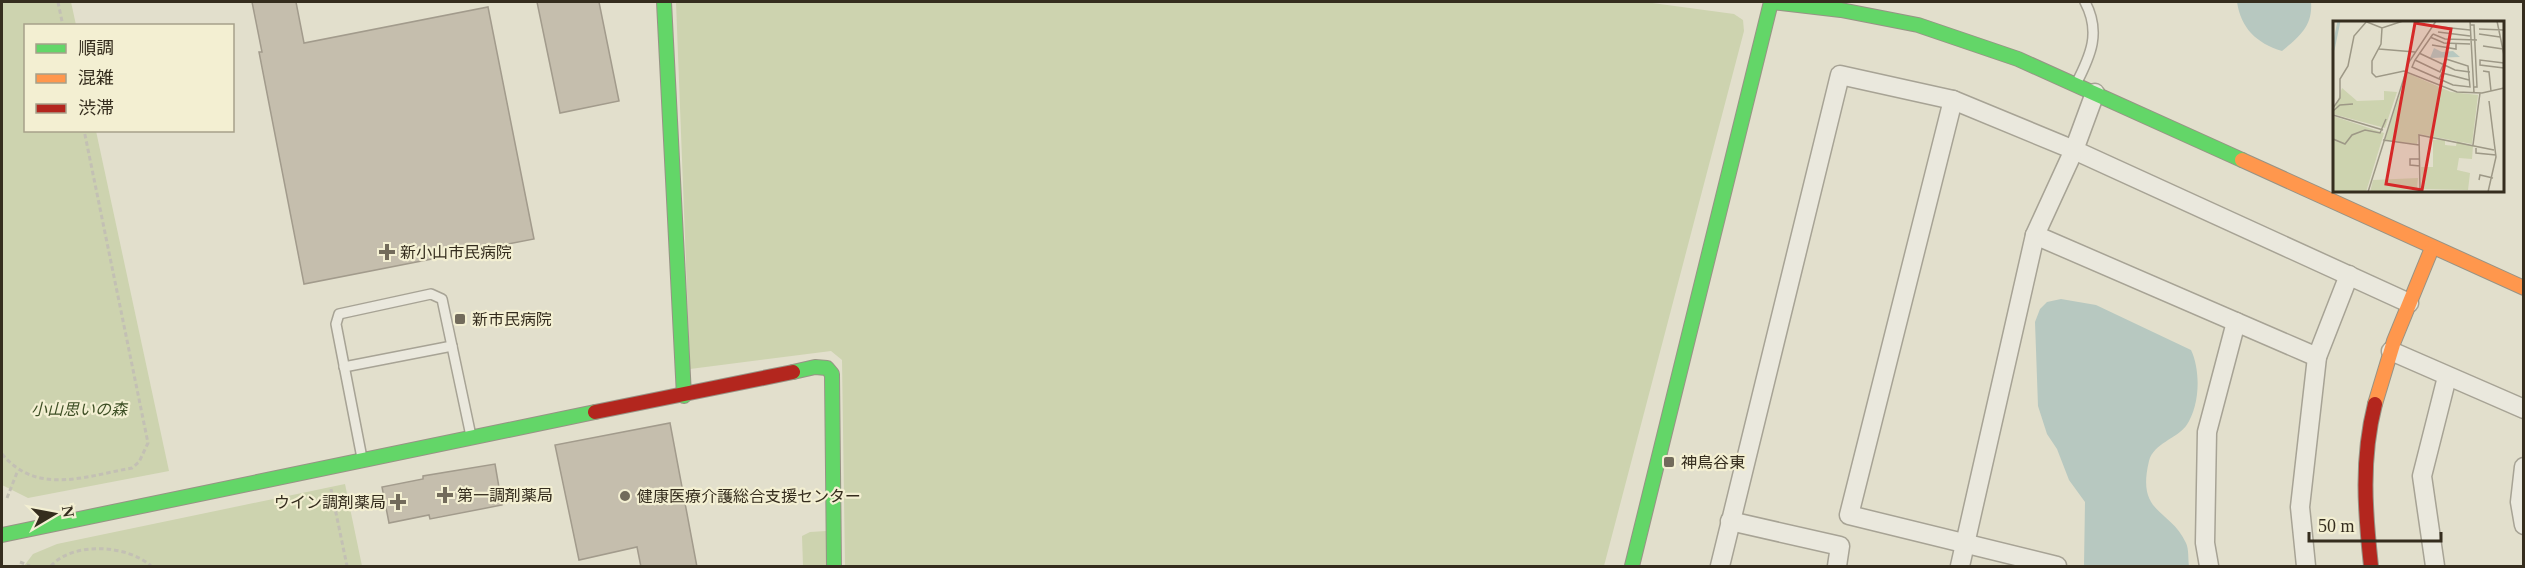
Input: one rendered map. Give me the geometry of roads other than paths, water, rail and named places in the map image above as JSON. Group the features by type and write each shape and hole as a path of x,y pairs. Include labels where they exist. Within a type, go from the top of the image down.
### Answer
{"street":[{"path":"664,2 684,396"},
{"path":"1632,567 1772,2 1841,10 1918,26 2007,55 2096,93 2523,288"},
{"path":"1720,567 1840,75 1953,100 2074,150 2409,303"},
{"path":"1960,567 2035,235 2074,150 2096,93"},
{"path":"1953,100 1849,515 1965,542 2057,567"},
{"path":"2035,235 2317,357"},
{"path":"2371,567 2364,506 2369,433 2391,351 2432,248"},
{"path":"2306,567 2300,507 2317,357 2349,275"},
{"path":"2209,567 2205,543 2207,432 2236,322"},
{"path":"2391,351 2523,409"},
{"path":"2,535 684,396 815,367 827,368 832,374 834,567"},
{"path":"2435,567 2422,476 2447,377"},
{"path":"2523,467 2520,502 2523,525"},
{"path":"1730,521 1840,546 1837,567"}],"lane":[{"path":"2076,85 2092,49 2095,36 2094,24 2085,2"},
{"path":"363,460 336,324 339,314 420,296 430,294 442,299 471,438"},
{"path":"344,367 452,346"}],"place":[{"name":"新小山市民病院","path":"387,252"},
{"name":"新市民病院","path":"460,319"},
{"name":"神鳥谷東","path":"1669,462"},
{"name":"第一調剤薬局","path":"445,495"},
{"name":"健康医療介護総合支援センター","path":"625,496"},
{"name":"ウイン調剤薬局","path":"398,502"}],"park label":[{"name":"小山思いの森","path":"79,409"}]}
